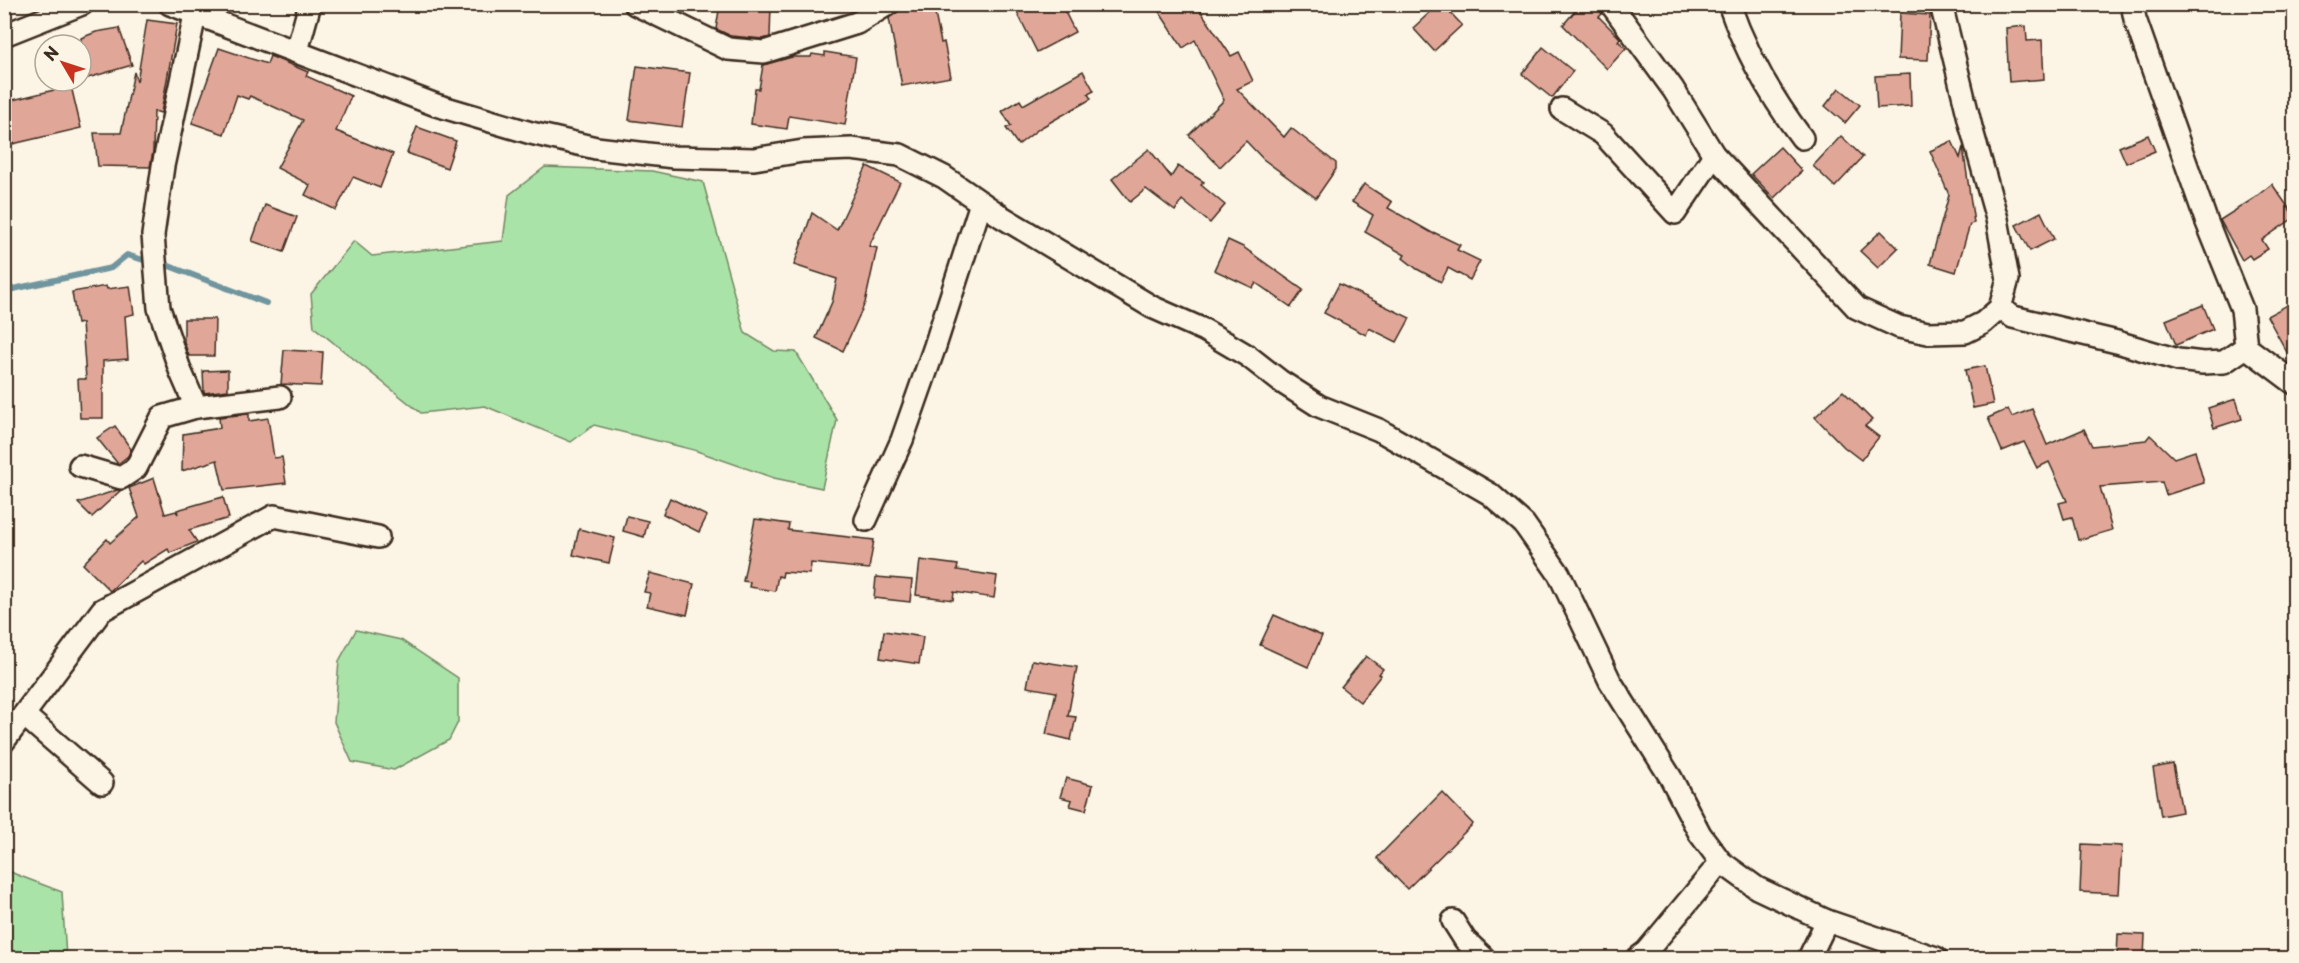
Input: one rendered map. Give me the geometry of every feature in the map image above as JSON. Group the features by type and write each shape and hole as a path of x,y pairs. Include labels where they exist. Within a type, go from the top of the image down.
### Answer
{"street":[{"path":"4,35 82,4"},
{"path":"171,4 436,105 564,141 596,148 674,157 754,159 803,151 851,149 900,155 944,177 981,203 1152,307 1204,330 1248,356 1280,381 1319,406 1379,430 1490,494 1524,524 1559,574 1610,681 1671,778 1700,834 1721,862 1757,888 1827,921 1936,958"},
{"path":"297,51 310,4"},
{"path":"635,4 728,49 764,52 857,23 888,4"},
{"path":"1611,4 1673,89 1714,155 1857,308 1899,327 1929,333 1965,332 1983,323 2000,308 2007,279 1997,219 1971,127 1941,4"},
{"path":"1729,4 1742,42 1783,112 1802,138"},
{"path":"2132,4 2135,19 2206,220 2242,309 2246,347 2295,383"},
{"path":"195,15 163,166 153,235 159,308 180,370 196,407"},
{"path":"1562,109 1603,134 1675,213 1714,155"},
{"path":"866,520 902,440 981,203"},
{"path":"2000,308 2013,317 2117,342 2178,360 2204,363 2224,362 2246,347"},
{"path":"80,466 121,478 136,468 162,417 196,407 280,397"},
{"path":"4,741 102,610 274,516 378,537"},
{"path":"24,715 102,783"},
{"path":"1642,955 1721,862"},
{"path":"1453,921 1465,940 1484,958"},
{"path":"1809,958 1827,921"}],"green space":[{"path":"545,167 652,171 703,182 745,333 774,351 796,352 837,420 822,488 774,478 694,450 594,425 571,442 485,406 421,413 314,327 311,294 354,241 372,256 503,241 509,195"},
{"path":"356,630 401,640 458,678 458,722 449,740 394,770 352,762 334,722 339,661"},
{"path":"4,868 62,892 66,958 5,958"}],"building":[{"path":"720,4 771,4 770,37 763,39 731,36 716,29"},
{"path":"901,4 933,4 951,77 902,86 889,18 899,11"},
{"path":"1013,4 1061,4 1075,32 1037,52"},
{"path":"1154,4 1196,4 1231,56 1239,52 1253,81 1237,89 1284,137 1291,128 1336,163 1336,169 1316,198 1263,159 1246,141 1220,167 1189,135 1224,100 1195,40 1183,48"},
{"path":"1439,4 1442,4 1462,25 1434,51 1413,28"},
{"path":"1581,4 1594,4 1602,14 1599,17 1620,38 1618,41 1626,48 1607,69 1563,25"},
{"path":"1900,13 1930,15 1928,60 1898,59"},
{"path":"147,20 177,24 161,113 154,111 153,152 150,167 98,166 94,133 121,133 134,72 137,82"},
{"path":"2026,26 2027,41 2042,40 2044,79 2009,82 2006,28"},
{"path":"119,28 132,65 93,76 93,33"},
{"path":"1543,47 1573,71 1552,98 1522,74"},
{"path":"219,48 267,64 270,56 308,72 306,76 351,96 336,131 393,154 380,188 353,177 336,210 305,195 310,185 277,168 303,120 250,96 248,99 237,95 224,134 192,123"},
{"path":"825,52 856,57 845,125 789,116 787,129 751,124 755,89 759,89 763,65 792,57 811,57 812,54 825,56"},
{"path":"637,66 690,73 682,127 629,120"},
{"path":"1083,71 1094,91 1088,94 1091,99 1040,128 1018,145 1006,128 1011,126 1002,111 1020,100 1023,105"},
{"path":"1910,74 1911,106 1877,108 1875,76"},
{"path":"1839,88 1860,105 1845,123 1825,106"},
{"path":"42,93 73,93 81,128 4,146 4,102"},
{"path":"417,127 456,141 447,168 407,153"},
{"path":"2148,135 2155,151 2126,163 2119,147"},
{"path":"1841,136 1863,157 1835,187 1813,166"},
{"path":"1952,141 1960,158 1963,147 1974,223 1970,224 1956,272 1930,264 1949,195 1930,151"},
{"path":"1780,147 1802,171 1774,198 1751,174"},
{"path":"1149,149 1171,177 1178,166 1204,182 1201,185 1225,205 1210,223 1182,200 1175,211 1146,189 1130,202 1112,179"},
{"path":"867,166 900,182 869,246 877,248 865,303 843,351 816,338 832,302 837,279 794,265 812,213 837,230"},
{"path":"1364,184 1392,202 1388,208 1434,234 1460,245 1457,250 1480,261 1470,280 1448,268 1441,282 1417,269 1403,258 1405,255 1365,232 1373,215 1352,202"},
{"path":"2272,184 2295,217 2262,240 2268,249 2252,259 2249,255 2242,260 2220,220"},
{"path":"265,205 297,217 284,252 252,241"},
{"path":"2041,212 2054,239 2030,251 2016,225"},
{"path":"1881,231 1898,248 1878,268 1860,251"},
{"path":"1228,240 1243,247 1303,290 1291,307 1256,283 1253,288 1214,270"},
{"path":"1339,284 1410,318 1397,342 1369,328 1366,335 1324,313"},
{"path":"106,286 107,289 130,286 134,314 125,316 128,359 103,361 103,418 80,418 78,379 86,379 82,323 77,324 72,292"},
{"path":"2295,301 2295,367 2267,316"},
{"path":"2203,305 2213,329 2176,345 2166,320"},
{"path":"184,319 215,319 214,356 189,356 184,342"},
{"path":"284,350 323,352 321,386 281,384"},
{"path":"1985,366 1993,404 1973,408 1965,370"},
{"path":"228,370 228,390 204,393 203,371"},
{"path":"1843,391 1872,420 1865,426 1879,437 1861,460 1844,447 1815,417"},
{"path":"2236,399 2242,419 2214,428 2208,408"},
{"path":"2008,409 2012,417 2032,409 2047,445 2084,429 2092,446 2146,440 2150,435 2174,458 2195,451 2204,483 2166,495 2162,482 2100,487 2112,530 2078,540 2072,517 2064,519 2059,503 2067,501 2049,462 2037,468 2024,442 2002,451 1988,418"},
{"path":"249,414 249,421 268,418 274,458 282,457 286,483 224,490 217,460 182,471 183,434 220,428 219,417"},
{"path":"115,426 131,449 128,456 118,464 97,438"},
{"path":"154,478 165,514 176,511 178,514 177,510 223,497 229,518 189,530 197,542 170,553 168,549 144,564 141,561 110,591 83,564 107,539 110,543 139,517 129,488"},
{"path":"121,490 92,517 78,503"},
{"path":"670,498 707,516 699,532 663,514"},
{"path":"627,516 648,521 644,537 623,531"},
{"path":"755,519 789,524 788,530 874,540 869,569 811,563 810,574 783,572 782,577 778,576 775,591 749,587 750,582 743,581"},
{"path":"579,529 615,538 609,563 573,555"},
{"path":"920,560 958,565 957,570 997,576 994,598 954,592 953,600 916,595"},
{"path":"650,573 694,584 687,615 647,606 650,593 644,592"},
{"path":"876,577 912,580 910,602 874,598"},
{"path":"1274,615 1322,636 1308,667 1260,645"},
{"path":"884,631 923,637 919,664 880,658"},
{"path":"1366,656 1383,669 1360,702 1341,687"},
{"path":"1032,660 1077,667 1068,716 1076,717 1071,740 1046,734 1056,692 1027,687"},
{"path":"2173,764 2182,812 2161,816 2153,768"},
{"path":"1066,778 1093,785 1086,810 1070,806 1072,800 1060,797"},
{"path":"1442,792 1473,824 1407,889 1377,858"},
{"path":"2082,844 2122,846 2119,894 2080,892"},
{"path":"2118,934 2145,935 2144,958 2117,958"}],"waterway":[{"path":"4,291 111,268 127,255 150,262"},
{"path":"164,264 266,303"}]}
